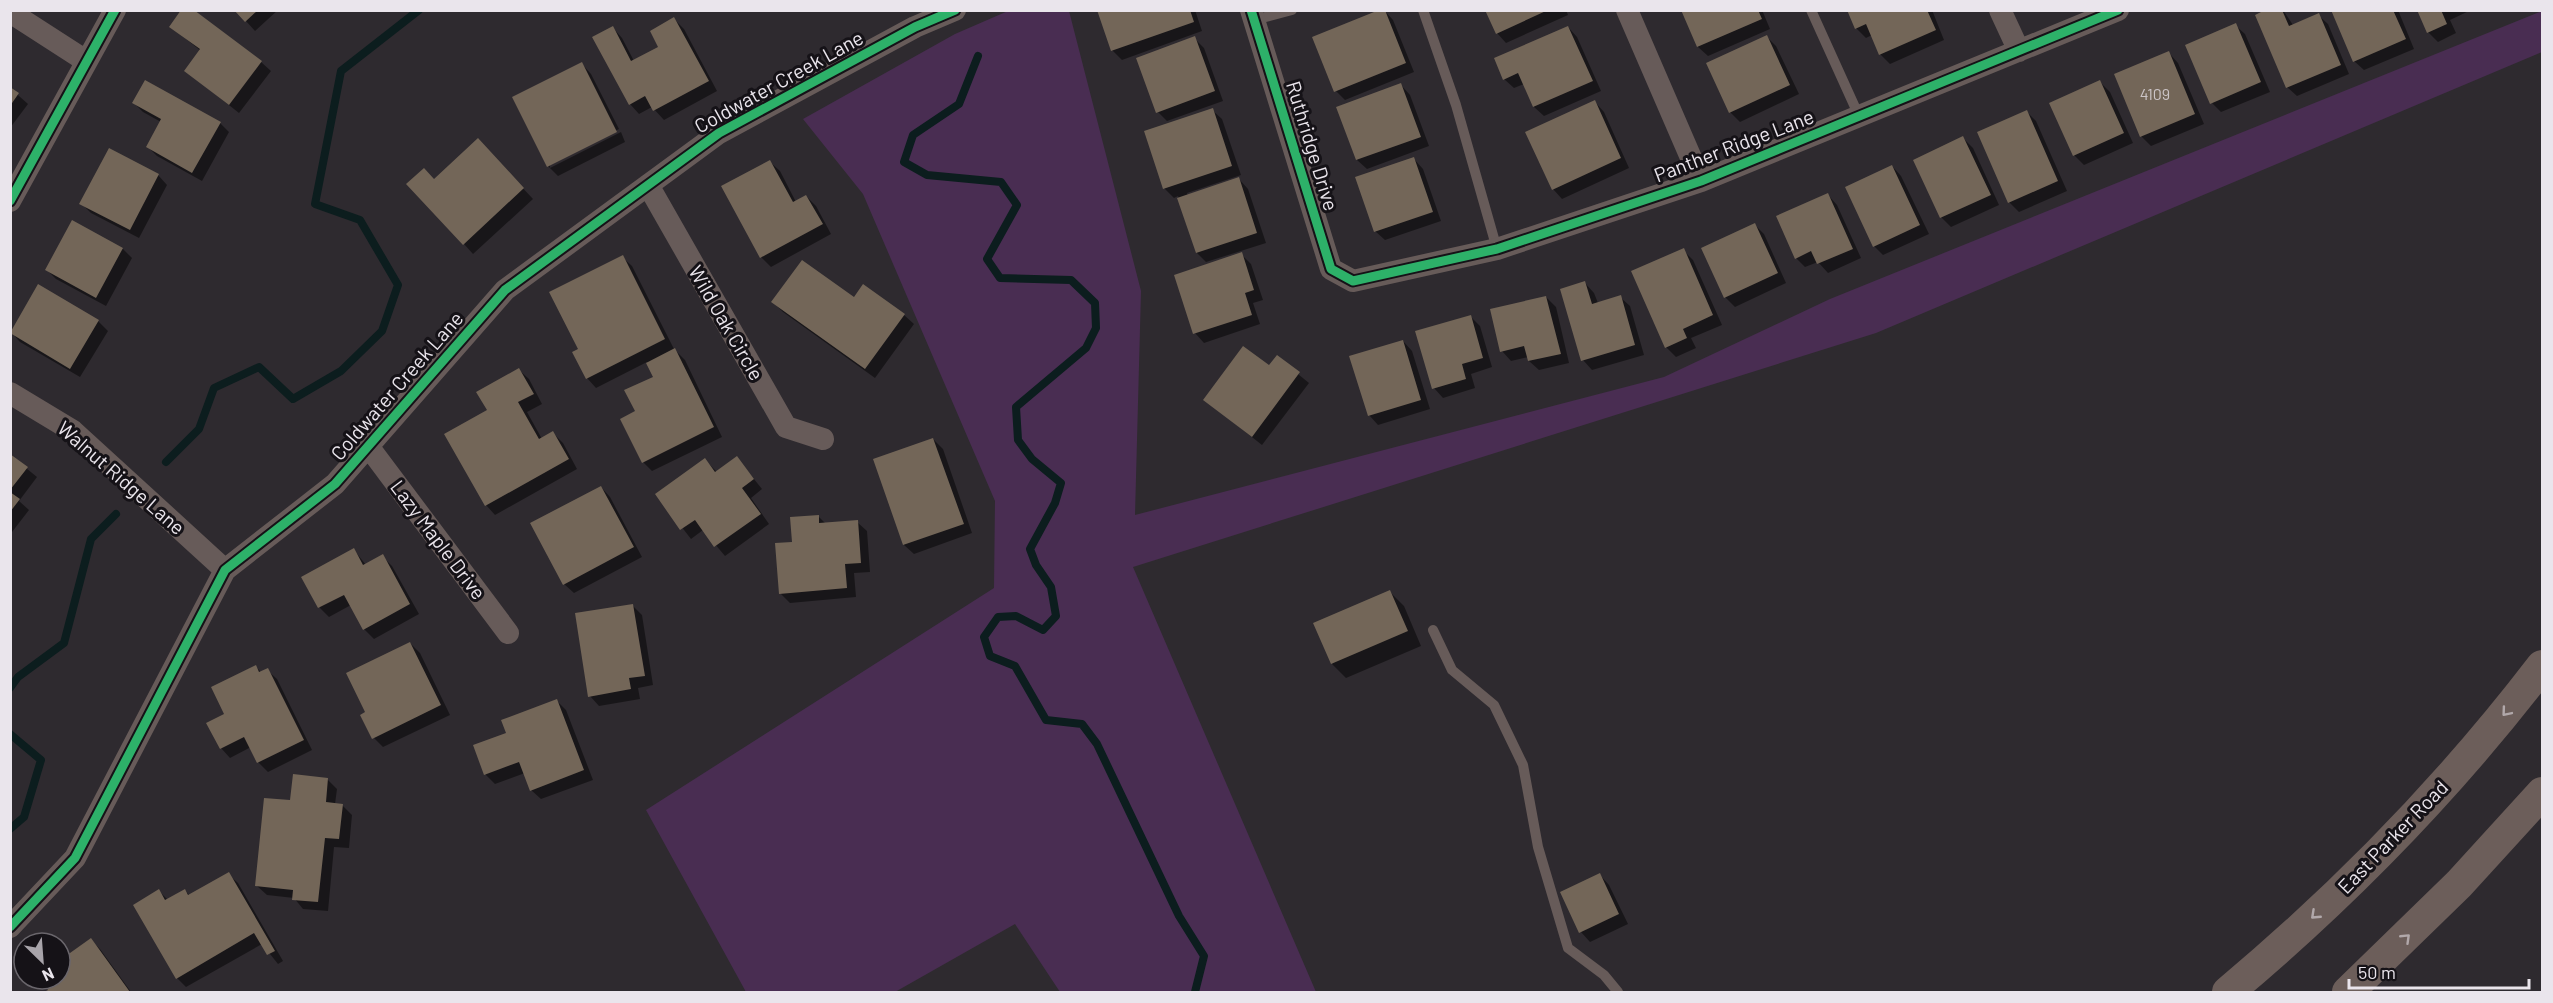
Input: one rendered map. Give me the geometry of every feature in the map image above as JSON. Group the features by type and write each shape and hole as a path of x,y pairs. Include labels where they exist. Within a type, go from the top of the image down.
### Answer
{"main road":[{"name":"East Parker Road","path":"2228,993 2313,918 2399,833 2504,716 2542,666"},
{"path":"2348,993 2430,915 2542,794"}],"street":[{"path":"10,201 115,10"},
{"name":"Coldwater Creek Lane","path":"10,927 75,858 225,570 335,484 505,290 718,133 915,27 955,10"},
{"path":"1627,10 1701,181"},
{"path":"2000,10 2019,51"},
{"name":"Panther Ridge Lane","path":"1353,281 1497,249 1701,181 2118,10"},
{"path":"10,12 86,61"},
{"name":"Ruthridge Drive","path":"1252,15 1331,269 1353,281"},
{"name":"Wild Oak Circle","path":"648,185 786,427 823,439"},
{"name":"Walnut Ridge Lane","path":"10,393 73,431 225,570"},
{"name":"Lazy Maple Drive","path":"368,446 508,633"}],"lane":[{"path":"1252,15 1292,10"},
{"path":"1423,10 1456,105 1497,249"},
{"path":"1811,10 1859,116"},
{"path":"1433,630 1452,670 1494,705 1524,765 1538,847 1568,948 1604,975 1618,993"}],"shaded area":[{"path":"1008,11 1069,11 1141,291 1135,515 1664,377 1830,299 2542,11 2542,52 1876,333 1133,567 1316,992 1060,992 1015,924 895,992 746,992 646,810 994,588 995,501 863,194 803,119 955,34"}],"building":[{"path":"181,10 194,10 262,61 229,105 184,71 200,49 169,27"},
{"path":"234,10 258,10 245,22"},
{"path":"1097,10 1190,10 1194,22 1111,51"},
{"path":"1379,10 1385,10 1406,63 1334,92 1312,37"},
{"path":"1485,10 1548,10 1496,34"},
{"path":"1681,10 1758,10 1762,19 1697,47"},
{"path":"1847,10 1927,10 1936,30 1879,55 1866,24 1855,29"},
{"path":"2265,10 2282,10 2289,26 2319,13 2341,65 2286,88 2255,15"},
{"path":"2331,10 2393,10 2406,39 2353,62"},
{"path":"2417,10 2441,10 2447,24 2427,33"},
{"path":"674,17 709,81 653,111 645,96 629,105 592,37 613,26 631,61 658,47 650,31"},
{"path":"2236,23 2261,82 2210,104 2185,45"},
{"path":"1568,26 1593,81 1533,107 1518,73 1503,80 1494,58"},
{"path":"1767,35 1790,85 1729,113 1706,63"},
{"path":"1195,36 1215,91 1156,113 1136,58"},
{"path":"2169,51 2195,114 2140,137 2114,74"},
{"path":"582,62 617,132 547,167 512,97"},
{"path":"145,80 221,122 192,173 146,147 161,119 132,103"},
{"path":"2100,80 2124,133 2073,156 2049,103"},
{"path":"1401,83 1421,137 1356,160 1336,107"},
{"path":"10,87 19,93 10,106"},
{"path":"1595,100 1621,158 1552,190 1525,132"},
{"path":"1213,108 1232,166 1163,189 1144,131"},
{"path":"2027,110 2058,181 2008,203 1977,132"},
{"path":"1963,136 1991,195 1940,218 1913,160"},
{"path":"478,138 524,188 463,245 406,184 424,168 434,179"},
{"path":"109,148 159,174 130,230 79,204"},
{"path":"1414,157 1433,212 1374,232 1355,177"},
{"path":"770,160 793,202 806,195 823,224 760,258 721,186"},
{"path":"1892,165 1920,225 1873,247 1845,187"},
{"path":"1239,177 1257,233 1196,253 1177,198"},
{"path":"1828,193 1853,249 1817,264 1811,251 1795,259 1776,216"},
{"path":"72,220 123,248 96,298 45,270"},
{"path":"1755,223 1778,273 1724,298 1701,248"},
{"path":"1684,248 1713,315 1683,329 1687,338 1665,348 1631,271"},
{"path":"1242,252 1254,290 1245,293 1252,315 1193,334 1174,275"},
{"path":"623,255 665,339 586,379 572,352 578,349 549,292"},
{"path":"802,260 854,297 863,284 905,314 865,369 771,302"},
{"path":"1585,281 1592,304 1621,295 1635,345 1581,361 1560,289"},
{"path":"38,284 99,320 70,369 10,333"},
{"path":"1546,296 1561,354 1528,361 1524,346 1500,352 1490,309"},
{"path":"1471,315 1483,358 1462,364 1466,379 1432,389 1415,331"},
{"path":"1403,340 1421,400 1368,416 1349,356"},
{"path":"1243,346 1269,365 1277,355 1300,372 1252,437 1203,400"},
{"path":"675,348 714,427 642,463 620,419 635,411 624,390 653,377 646,363"},
{"path":"519,368 534,394 518,402 539,439 553,431 569,459 485,506 444,434 487,410 476,392"},
{"path":"933,438 964,524 903,545 873,459"},
{"path":"10,454 28,467 10,490"},
{"path":"737,456 754,479 742,488 761,514 714,547 695,520 680,530 655,494 705,458 715,472"},
{"path":"601,486 634,547 563,585 530,523"},
{"path":"10,492 20,499 10,512"},
{"path":"819,515 819,523 858,520 861,563 845,564 847,588 779,594 775,543 792,542 790,517"},
{"path":"354,548 363,565 383,554 410,604 363,630 344,595 318,608 301,577"},
{"path":"1390,590 1408,631 1331,664 1313,623"},
{"path":"633,604 645,676 629,678 631,689 588,697 575,613"},
{"path":"410,642 441,705 372,739 360,715 365,712 346,673"},
{"path":"256,665 259,672 268,668 304,740 257,763 244,737 220,749 206,723 224,714 211,687"},
{"path":"557,699 584,770 530,791 519,762 484,775 473,745 506,733 501,720"},
{"path":"293,774 328,778 326,802 343,804 339,839 325,838 318,902 292,900 293,890 255,886 264,798 290,800"},
{"path":"229,872 275,951 267,955 254,933 176,979 133,905 159,889 165,900 185,889 188,895"},
{"path":"1600,873 1619,914 1579,933 1560,892"},
{"path":"91,938 130,992 44,992 72,991 72,952"}],"waterway":[{"path":"166,462 199,429 214,388 259,367 293,399 341,371 382,331 398,285 360,220 315,204 341,71 419,10"},
{"path":"978,56 959,104 913,135 904,162 927,175 1001,182 1017,205 987,259 1000,278 1071,280 1095,303 1096,328 1086,348 1016,407 1018,440 1032,459 1061,483 1055,503 1030,549 1036,565 1051,587 1056,616 1043,630 1016,616 998,617 984,637 990,656 1015,666 1046,720 1082,724 1097,744 1179,916 1204,956 1195,992"},
{"path":"10,688 18,677 64,643 91,539 116,514"},
{"path":"10,734 41,760 24,817 10,829"}],"cycle path":[{"path":"10,201 115,10"},
{"path":"10,927 75,858 225,570 335,484 505,290 719,133 915,27 955,10"},
{"path":"1251,10 1331,269 1353,281 1497,249 1701,181 2118,10"}]}
